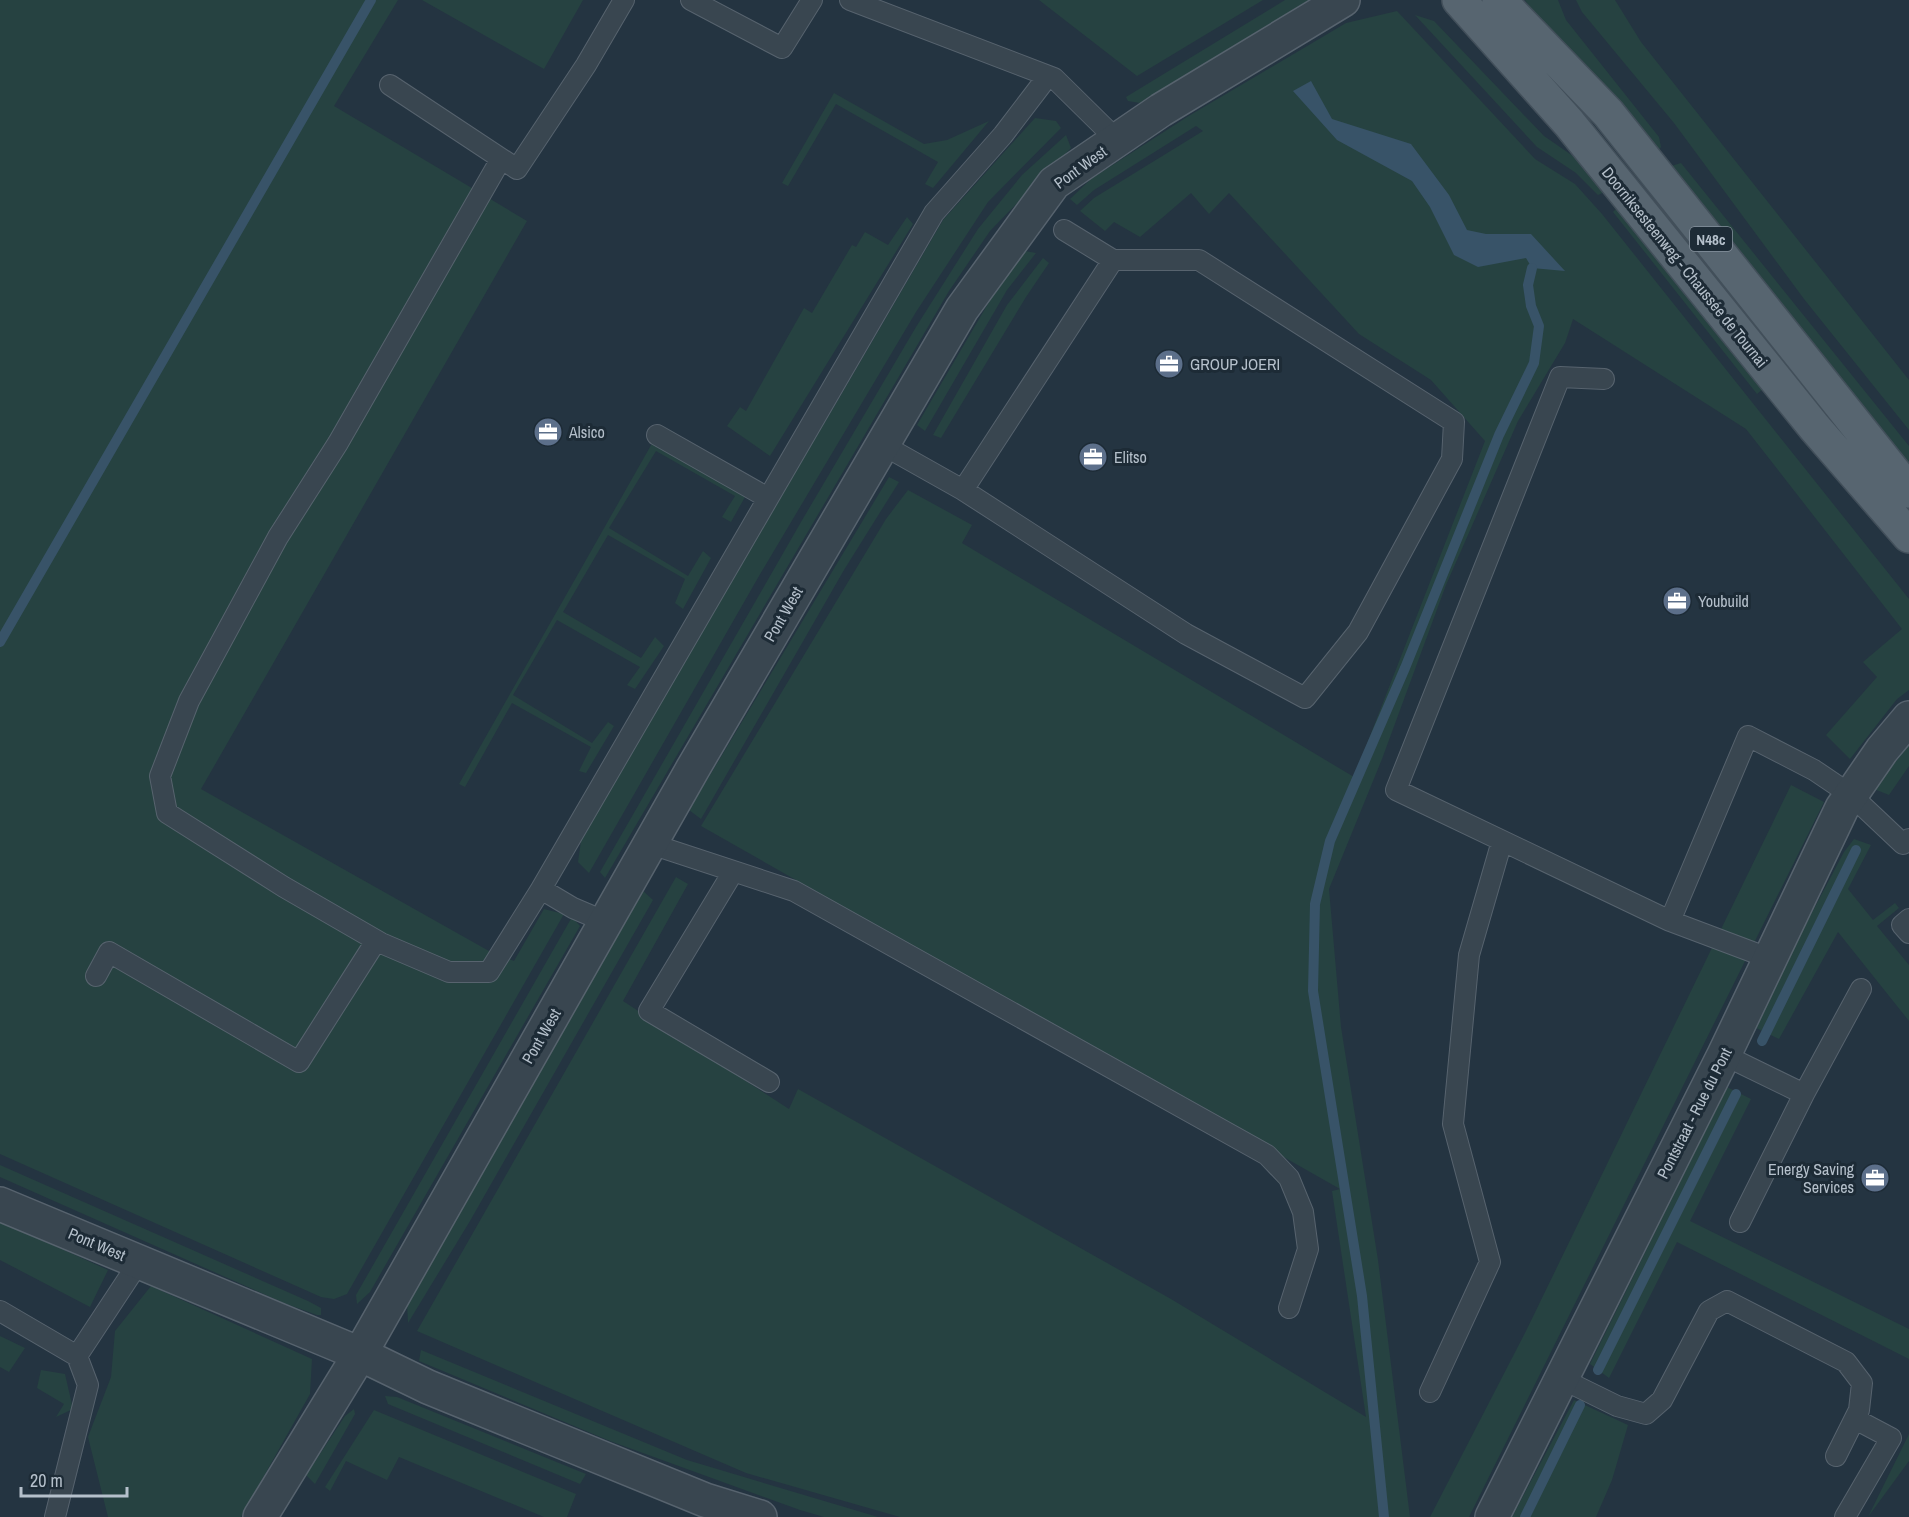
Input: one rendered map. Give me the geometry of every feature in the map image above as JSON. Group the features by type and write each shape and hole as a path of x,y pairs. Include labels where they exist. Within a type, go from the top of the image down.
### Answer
{"main road":[{"name":"Doorniksesteenweg - Chaussée de Tournai","path":"1459,0 1569,123 1815,428 1909,536"},
{"name":"N48c","path":"1499,0 1608,113 1909,491"}],"street":[{"name":"Pont West","path":"260,1517 360,1354 606,922 962,309 1054,183 1161,110 1343,0"},
{"name":"Pontstraat - Rue du Pont","path":"1492,1517 1724,1055 1842,808 1882,750 1909,718"},
{"name":"Pont West","path":"0,1204 360,1354 428,1387 705,1500 760,1517"}],"lane":[{"path":"390,85 517,169 586,65 624,0"},
{"path":"692,0 782,48 812,0"},
{"path":"850,0 1054,78 1117,140"},
{"path":"501,159 338,442 278,537 189,701 160,776 167,813 376,941 449,972 489,972 541,888 934,213 1003,135 1048,75"},
{"path":"883,445 963,490 1186,634 1305,698 1358,632 1452,459 1454,422 1199,260 1113,260 1064,230"},
{"path":"963,490 1113,260"},
{"path":"1604,379 1560,377 1396,790 1670,921 1771,959"},
{"path":"657,435 768,498"},
{"path":"1670,921 1748,736 1814,770 1851,795 1907,845"},
{"path":"1430,1392 1490,1262 1453,1124 1469,955 1502,841"},
{"path":"651,844 794,891 1267,1155 1288,1178 1303,1212 1308,1249 1288,1308"},
{"path":"733,872 649,1011 769,1082"},
{"path":"541,888 573,908 606,922"},
{"path":"1909,919 1902,925 1909,933"},
{"path":"96,976 109,952 299,1062 376,941"},
{"path":"1740,1222 1804,1094 1861,988"},
{"path":"1724,1055 1804,1094"},
{"path":"77,1356 139,1262"},
{"path":"1560,1378 1617,1406 1646,1414 1662,1400 1709,1311 1727,1301 1846,1362 1862,1383 1859,1410 1836,1456"},
{"path":"0,1311 77,1356 88,1384 56,1517"},
{"path":"1845,1517 1891,1438 1855,1419"}],"green space":[{"path":"0,0 398,0 334,106 527,221 201,789 489,951 514,961 544,909 564,914 347,1294 334,1299 321,1297 0,1154"},
{"path":"422,0 583,0 544,69"},
{"path":"1039,0 1263,0 1137,76"},
{"path":"1285,0 1309,0 1140,103 1128,101 1126,97"},
{"path":"1525,0 1558,0 1566,20 1659,137 1661,147 1654,156 1543,27"},
{"path":"1576,0 1615,0 1641,42 1909,380 1909,430 1804,299 1674,123 1582,12"},
{"path":"1397,11 1535,159 1575,184 1602,214 1909,599 1909,690 1897,699 1850,759 1826,735 1877,677 1863,662 1902,629 1746,429 1573,319 1565,343 1518,421 1446,585 1382,759 1329,889 1341,1027 1378,1260 1410,1517 900,1517 746,1473 417,1331 676,877 688,884 623,1001 789,1109 798,1089 1171,1299 1366,1417 1332,1191 1340,1189 701,826 886,519 908,490 972,525 962,543 1354,777 1485,441 1431,380 1359,334 1229,193 1209,214 1191,193 1140,237 1114,222 1105,231 1080,211 1094,198 1203,131 1196,126 1094,190 1077,205 1070,199 1091,179 1187,117 1346,23"},
{"path":"1415,15 1434,21 1544,136 1586,165 1611,189 1598,195 1576,173 1537,147"},
{"path":"834,93 924,144 947,140 989,121 933,188 925,184 938,162 836,104 788,186 782,183"},
{"path":"1035,118 1056,121 1061,128 988,202 916,312 759,576 589,873 578,862 581,841 693,639 831,412 943,220"},
{"path":"1066,135 1071,148 990,231 949,291 605,878 600,872 916,327 978,229 1022,175"},
{"path":"1681,163 1909,446 1909,469 1665,168"},
{"path":"1621,204 1770,383 1757,394 1613,212"},
{"path":"907,217 913,224 770,456 727,426 740,407 746,411 804,308 812,313 852,245 856,247 865,232 888,245"},
{"path":"1025,251 1036,253 1007,290 925,431 917,425 1006,273"},
{"path":"1043,258 1049,263 941,438 933,435 1007,305"},
{"path":"654,440 745,497 731,522 722,517 735,496 656,451 609,528 688,576 703,551 711,558 683,609 675,603 685,579 608,535 563,612 641,658 655,637 664,646 635,689 627,685 640,667 557,620 513,695 592,743 608,722 614,726 586,773 579,771 591,747 512,703 465,787 459,784"},
{"path":"889,477 899,482 844,570 701,819 689,810"},
{"path":"1909,745 1909,766 1889,795 1874,789"},
{"path":"1791,785 1824,802 1469,1517 1430,1517 1526,1331"},
{"path":"1854,839 1871,845 1848,889 1873,920 1895,903 1899,908 1877,926 1909,965 1909,1021 1838,932 1779,1039 1752,1026 1844,852"},
{"path":"641,889 653,900 470,1221 408,1323 407,1302"},
{"path":"572,917 580,926 370,1292 357,1304 356,1295"},
{"path":"1727,1087 1751,1099 1690,1221 1909,1329 1909,1359 1677,1242 1609,1378 1590,1364"},
{"path":"0,1165 308,1301 321,1308 321,1315 284,1303 0,1177"},
{"path":"0,1221 108,1270 90,1307 0,1260"},
{"path":"151,1286 312,1359 310,1394 241,1517 108,1517 88,1437 111,1377 115,1331"},
{"path":"0,1336 25,1348 9,1372 0,1367"},
{"path":"421,1350 687,1460 878,1517 824,1517 610,1441 419,1361"},
{"path":"41,1370 65,1374 73,1409 56,1417 64,1404 37,1388"},
{"path":"385,1396 397,1397 586,1474 580,1484 388,1404"},
{"path":"1574,1400 1628,1425 1612,1480 1596,1517 1512,1517"},
{"path":"354,1409 355,1414 315,1484 306,1475 345,1416"},
{"path":"374,1410 576,1494 567,1517 544,1517 399,1457 387,1480 346,1461 330,1491 325,1487"},
{"path":"1909,1434 1909,1461 1868,1517"}],"water":[{"path":"1311,81 1332,119 1411,144 1449,195 1467,230 1486,234 1531,234 1565,271 1532,268 1526,258 1478,267 1454,255 1430,207 1412,181 1337,140 1293,91"}],"waterway":[{"path":"0,642 371,0"},
{"path":"1384,1517 1362,1296 1313,991 1315,904 1330,841 1405,668 1499,435 1534,363 1539,326 1531,306 1528,285 1532,268"},
{"path":"1762,1041 1856,850"},
{"path":"1598,1370 1736,1094"},
{"path":"1525,1517 1580,1405"}],"place":[{"name":"GROUP JOERI","path":"1169,364"},
{"name":"Alsico","path":"548,432"},
{"name":"Elitso","path":"1093,457"},
{"name":"Youbuild","path":"1677,601"},
{"name":"Energy Saving Services","path":"1875,1178"}]}
